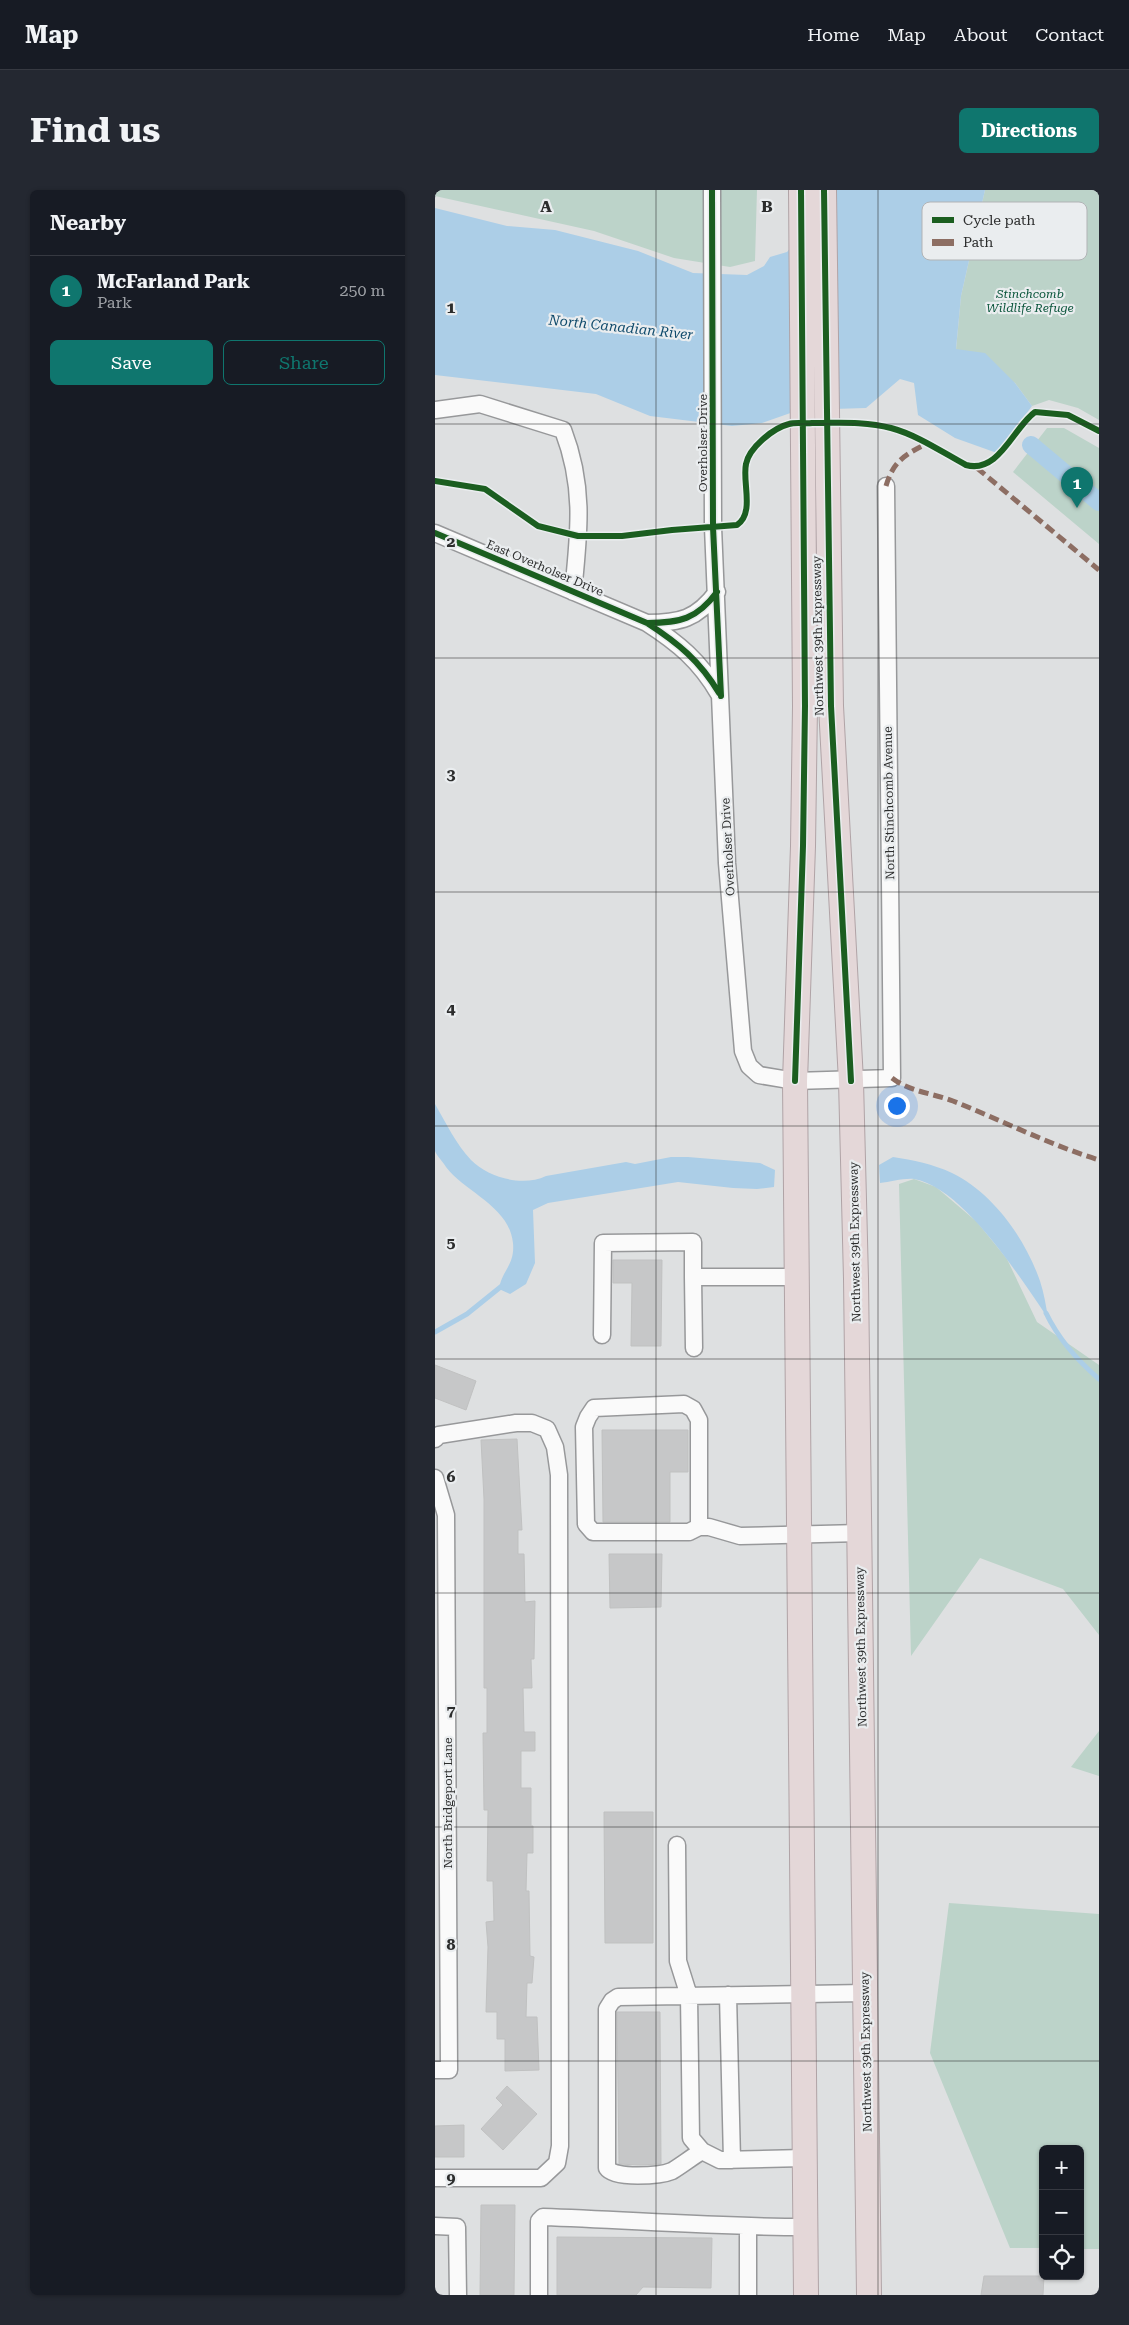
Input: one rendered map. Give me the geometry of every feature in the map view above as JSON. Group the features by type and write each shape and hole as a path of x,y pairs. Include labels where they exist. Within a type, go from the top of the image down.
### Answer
{"highway":[{"name":"Northwest 39th Expressway","path":"801,190 805,726 795,1081 806,2295"},
{"name":"Northwest 39th Expressway","path":"824,190 831,706 851,1081 858,1358 869,2295"}],"street":[{"name":"Overholser Drive","path":"712,190 713,527 727,863 743,1051 749,1066 759,1075 795,1081 851,1081"},
{"path":"435,410 480,404 563,430 573,456 580,508 573,592"},
{"name":"North Stinchcomb Avenue","path":"851,1081 892,1078 886,486"},
{"name":"East Overholser Drive","path":"435,533 647,623 667,636 691,656 707,672 721,696"},
{"name":"East Overholser Drive","path":"647,623 672,623 686,618 706,607 717,592"},
{"path":"602,1335 603,1243 693,1242 694,1348"},
{"path":"693,1277 796,1278"},
{"path":"699,1528 699,1420 693,1409 685,1404 594,1408 588,1416 584,1427 586,1524 593,1532 689,1532 699,1528 709,1528 741,1536 860,1533"},
{"path":"435,1439 439,1435 516,1423 532,1423 547,1430 555,1447 559,1475 560,2146 557,2164 541,2178 435,2178"},
{"name":"North Bridgeport Lane","path":"435,1478 446,1515 441,1600 442,2070"},
{"path":"677,1845 677,1961 689,1996 691,2138 702,2151 720,2160 804,2158"},
{"path":"702,2151 670,2171 659,2174 614,2174 609,2172 606,2164 608,2005 618,1997 865,1993"},
{"path":"728,1995 732,2160"},
{"path":"539,2295 539,2221 543,2217 641,2220 748,2228 805,2228"},
{"path":"435,2226 457,2227 458,2295"},
{"path":"747,2295 748,2228"}],"green space":[{"path":"435,190 757,190 755,261 730,267 674,258 594,231 435,196"},
{"name":"Stinchcomb Wildlife Refuge","path":"985,190 1099,190 1099,420 1078,408 1049,400 1032,406 1015,383 956,350 961,296 969,260 1087,260 1087,202 982,202"},
{"path":"1047,428 1064,428 1099,448 1099,544 1013,472"},
{"path":"914,1179 936,1187 977,1222 1007,1259 1037,1322 1099,1365 1099,1635 1063,1589 980,1558 911,1656 899,1184"},
{"path":"1099,1731 1099,1776 1071,1767"},
{"path":"949,1903 1099,1914 1099,2249 1084,2249 1084,2145 1039,2145 1039,2248 1010,2248 930,2053"}],"water":[{"name":"North Canadian River","path":"823,190 985,190 982,202 922,202 922,260 969,260 961,296 956,349 985,353 1015,383 1032,406 997,453 955,438 918,415 914,383 900,379 866,408 799,410 762,423 732,426 650,416 596,394 435,375 435,208 507,226 555,230 638,251 693,273 747,275 764,266 770,257 787,252 802,234"},
{"path":"435,1104 456,1140 471,1160 487,1172 507,1179 527,1181 626,1162 635,1164 671,1157 688,1157 760,1163 775,1170 774,1187 757,1189 733,1188 678,1182 548,1203 533,1210 535,1263 526,1284 510,1294 499,1289 512,1257 513,1243 510,1230 504,1219 486,1201 454,1176 436,1153"},
{"path":"893,1157 938,1167 952,1173 981,1192 994,1205 1016,1233 1034,1265 1045,1300 1048,1318 1007,1259 971,1216 952,1199 933,1186 914,1179 880,1183 879,1165"}],"building":[{"path":"613,1260 662,1260 661,1346 631,1346 632,1283 613,1283"},
{"path":"435,1365 476,1381 466,1410 435,1398"},
{"path":"602,1430 688,1430 688,1472 670,1472 670,1522 603,1522"},
{"path":"517,1439 522,1530 518,1530 518,1554 524,1554 525,1602 535,1601 534,1659 531,1659 532,1688 523,1688 524,1732 535,1732 535,1751 521,1751 521,1788 531,1788 533,1853 527,1853 526,1891 529,1891 530,1956 534,1957 532,1983 527,1983 526,2017 537,2017 539,2070 505,2071 505,2039 497,2039 497,2012 486,2012 488,1947 486,1922 494,1921 493,1881 487,1881 488,1810 484,1810 483,1733 487,1733 487,1688 484,1688 484,1499 481,1440"},
{"path":"609,1554 662,1554 661,1607 610,1608"},
{"path":"604,1812 653,1812 653,1943 605,1943"},
{"path":"617,2012 660,2012 661,2164 619,2164"},
{"path":"507,2086 537,2114 503,2150 481,2129 503,2105 496,2098"},
{"path":"464,2125 464,2157 435,2157 435,2126"},
{"path":"481,2205 515,2205 514,2295 480,2295"},
{"path":"557,2237 712,2238 711,2288 643,2287 636,2295 557,2295"},
{"path":"984,2276 1039,2276 1039,2280 1044,2280 1043,2295 981,2295"}],"waterway":[{"path":"1031,445 1099,502"},
{"path":"435,1332 467,1314 503,1285"},
{"path":"1046,1313 1069,1349 1099,1379"}],"marked path":[{"path":"886,486 892,471 900,460 926,444"},
{"path":"977,468 1099,570"},
{"path":"892,1078 921,1092 953,1101 1044,1140 1099,1160"}],"cycle path":[{"path":"712,190 713,527 721,696"},
{"path":"795,1081 803,846 805,706 801,190"},
{"path":"824,190 831,706 851,1081"},
{"path":"435,481 485,489 538,526 578,536 622,536 737,525 742,520 747,505 745,471 748,458 757,445 769,434 789,424 852,423 891,428 929,444 966,465 978,466 988,463 997,456 1035,412 1068,415 1099,431"},
{"path":"435,533 647,623 688,654 704,671 719,693"},
{"path":"647,623 669,622 687,618 702,608 717,592"}],"place":[{"name":"McFarland Park","path":"1077,508"}]}
